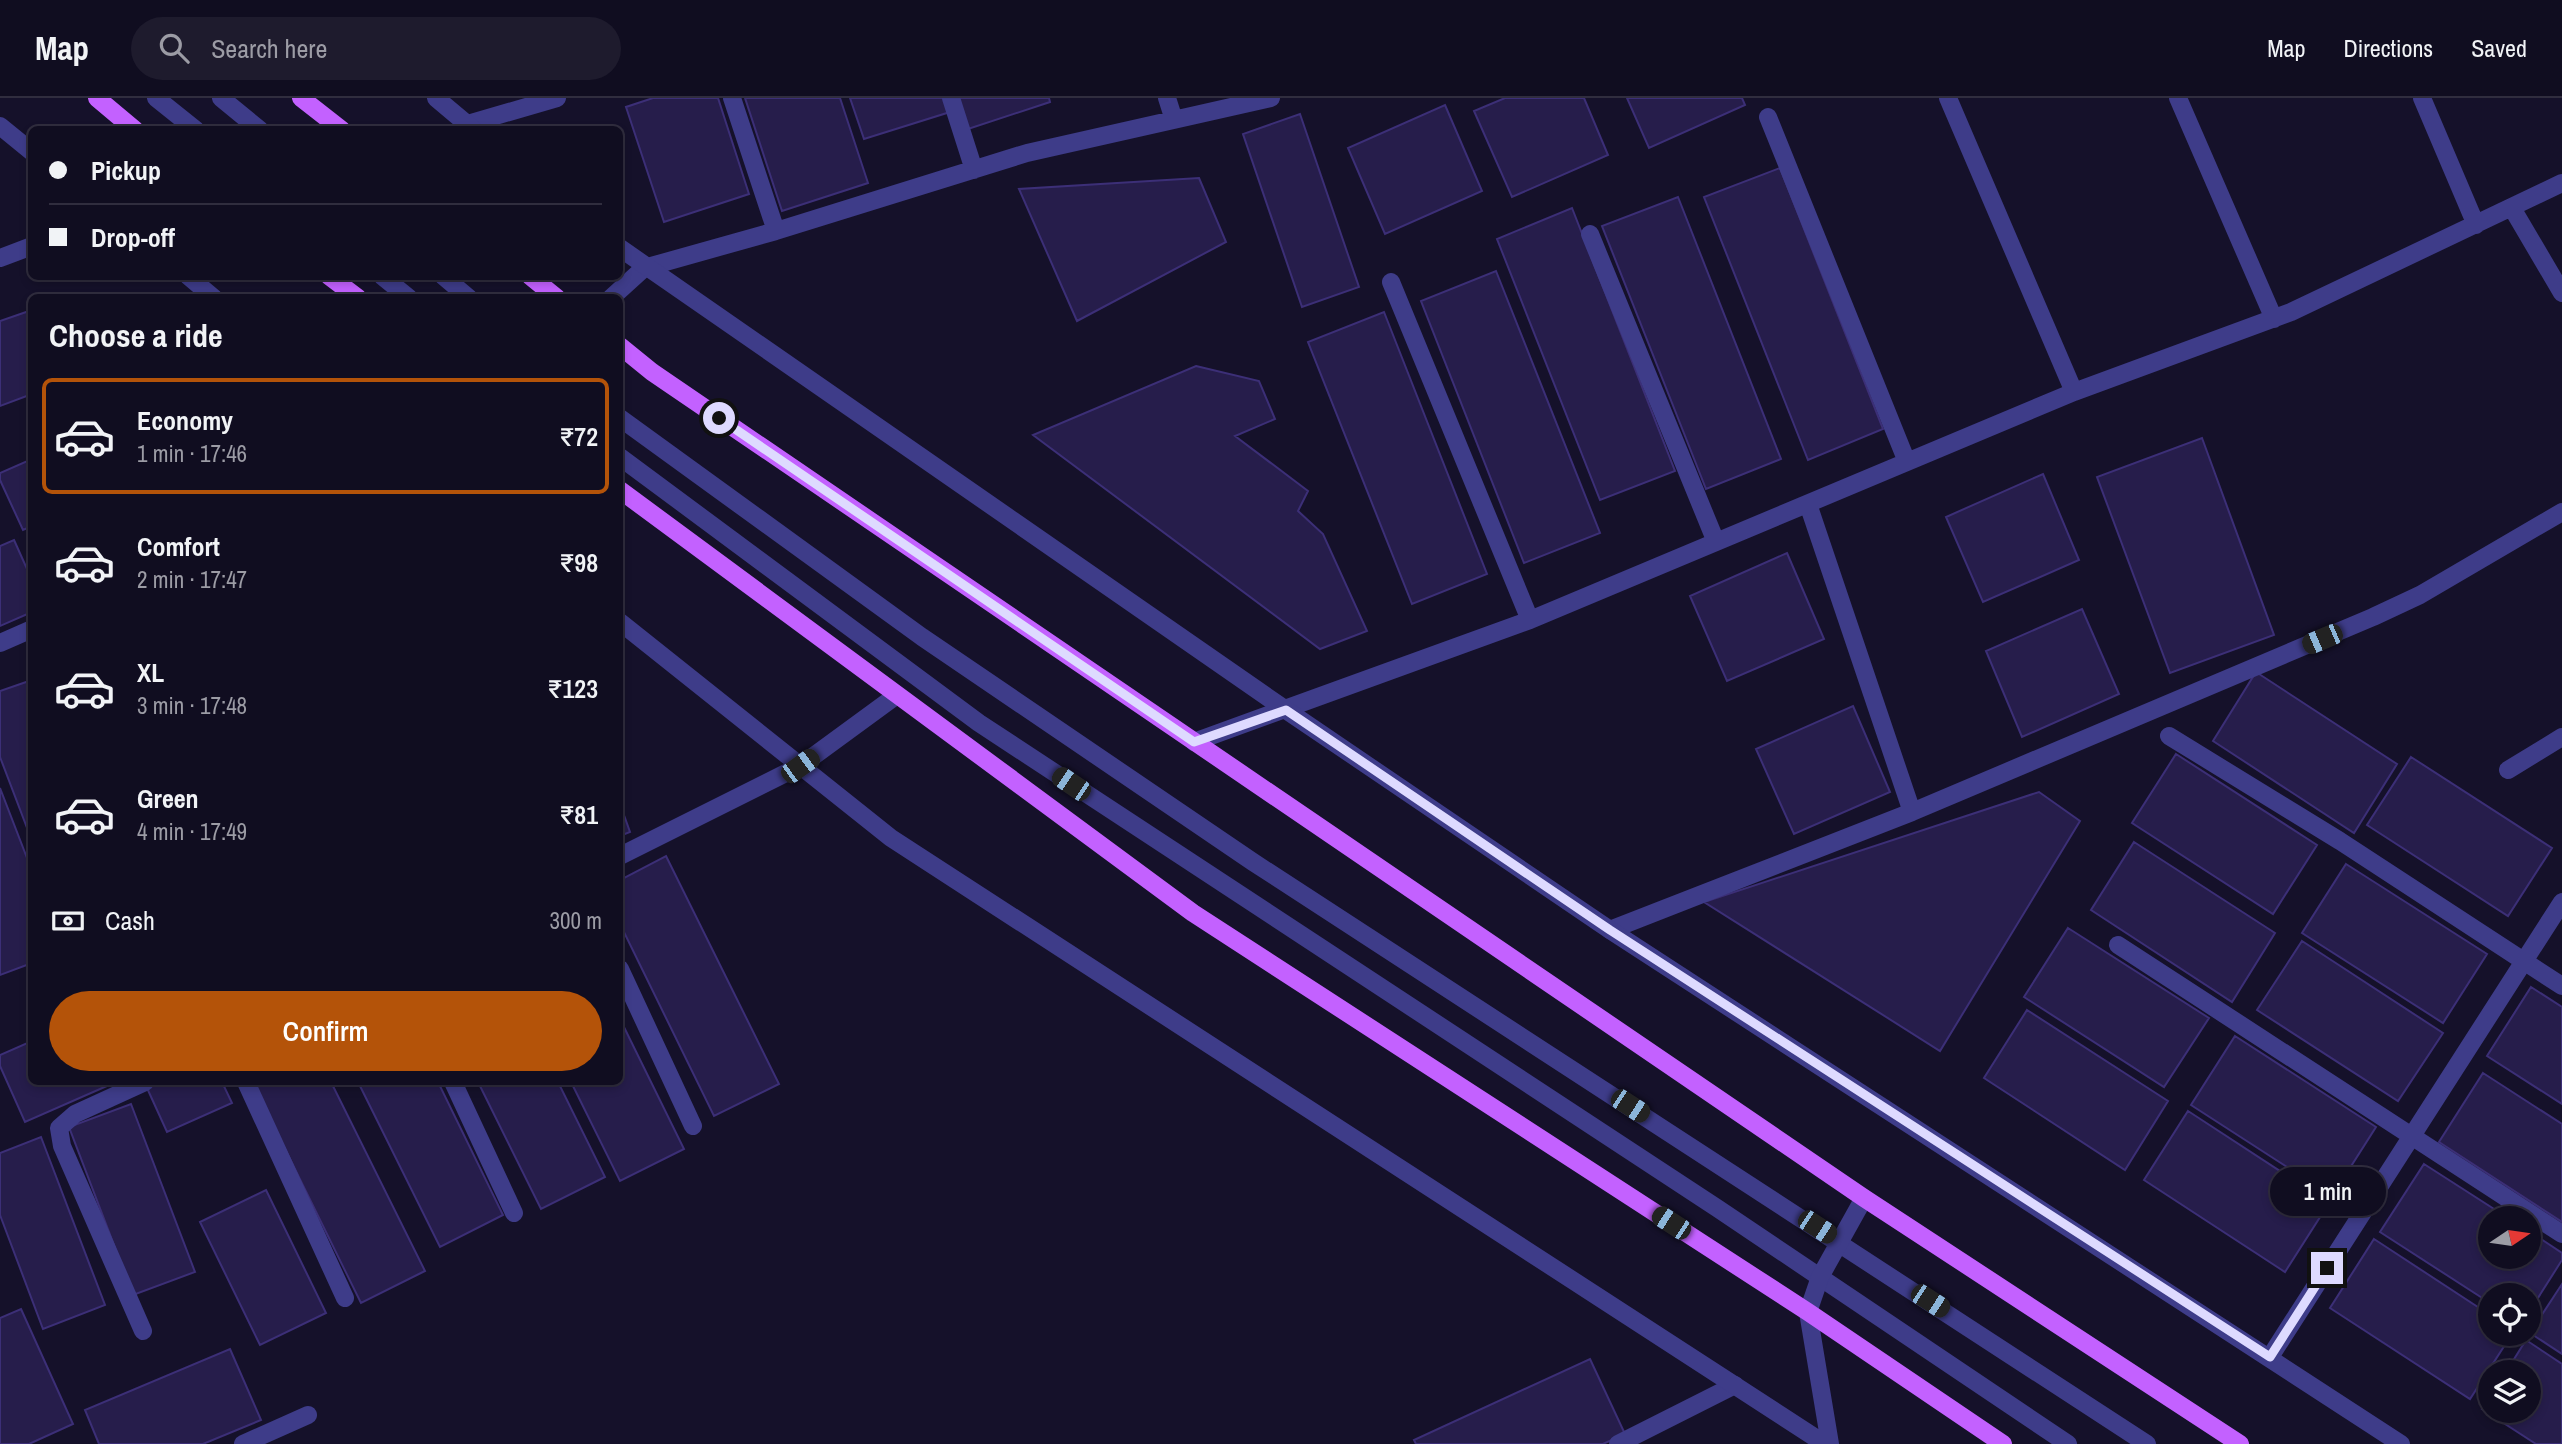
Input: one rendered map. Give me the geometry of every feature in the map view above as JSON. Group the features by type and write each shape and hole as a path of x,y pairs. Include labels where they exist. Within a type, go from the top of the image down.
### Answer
{"main road":[{"path":"97,98 130,126"},
{"path":"301,98 337,126"},
{"path":"334,280 353,294"},
{"path":"535,280 552,294"},
{"path":"623,348 652,372 1864,1198 2240,1444"},
{"path":"623,492 1194,913 1808,1312 2003,1444"}],"street":[{"path":"156,98 191,126"},
{"path":"220,98 255,126"},
{"path":"436,98 470,126"},
{"path":"474,126 557,98"},
{"path":"733,98 776,231"},
{"path":"951,98 974,170"},
{"path":"1167,98 1174,120"},
{"path":"616,294 645,268 776,231 1027,153 1271,98"},
{"path":"1948,98 2074,392"},
{"path":"2178,98 2274,319"},
{"path":"2422,98 2476,225"},
{"path":"1768,117 1907,463"},
{"path":"0,127 28,149"},
{"path":"1194,742 1530,620 2074,392 2274,319 2562,183"},
{"path":"2512,208 2562,293"},
{"path":"1590,234 1716,542"},
{"path":"0,258 28,248"},
{"path":"623,250 1286,710 1610,930 2401,1444"},
{"path":"193,280 209,294"},
{"path":"387,280 404,294"},
{"path":"448,280 465,294"},
{"path":"1391,282 1530,620"},
{"path":"623,420 922,637 1253,862 1841,1242 2147,1444"},
{"path":"623,459 979,723 1820,1277 2068,1444"},
{"path":"1808,504 1912,812"},
{"path":"1610,930 1912,812 2374,617 2420,595 2562,512"},
{"path":"623,624 891,838 1825,1444"},
{"path":"0,643 28,631"},
{"path":"623,854 800,766 897,695"},
{"path":"2169,736 2340,841 2562,986"},
{"path":"2508,770 2562,737"},
{"path":"2270,1357 2411,1134 2526,962 2562,902"},
{"path":"2118,945 2562,1234"},
{"path":"623,975 693,1126"},
{"path":"138,1085 75,1114 59,1128 62,1146 143,1331"},
{"path":"247,1085 345,1298"},
{"path":"454,1085 514,1213"},
{"path":"1830,1444 1808,1312 1820,1277 1864,1198"},
{"path":"1618,1444 1735,1385"},
{"path":"243,1444 308,1415"}],"building":[{"path":"653,98 718,98 749,194 664,222 626,107"},
{"path":"745,98 840,98 868,183 782,211"},
{"path":"850,98 945,98 950,112 864,139"},
{"path":"954,98 1049,98 1050,102 965,130"},
{"path":"1505,98 1584,98 1608,155 1512,197 1474,111"},
{"path":"1627,98 1742,98 1745,105 1649,148"},
{"path":"1445,105 1482,191 1385,234 1348,148"},
{"path":"1300,114 1359,287 1302,307 1243,134"},
{"path":"1780,168 1883,429 1808,460 1704,197"},
{"path":"1199,178 1226,242 1077,321 1019,189"},
{"path":"1678,197 1781,459 1706,489 1602,226"},
{"path":"1572,208 1675,471 1600,500 1497,239"},
{"path":"1496,271 1600,533 1524,563 1421,301"},
{"path":"28,311 28,396 0,406 0,321"},
{"path":"1384,312 1487,574 1412,604 1308,342"},
{"path":"1196,366 1259,381 1275,419 1235,436 1308,491 1298,511 1323,534 1367,631 1320,649 1033,435"},
{"path":"2202,438 2274,635 2170,673 2097,477"},
{"path":"28,461 28,528 23,530 0,480 0,473"},
{"path":"2043,474 2079,560 1983,602 1946,517"},
{"path":"14,540 28,571 28,614 0,626 0,546"},
{"path":"1787,553 1824,639 1727,681 1690,596"},
{"path":"2082,609 2119,694 2022,737 1986,651"},
{"path":"2256,672 2397,764 2354,833 2213,741"},
{"path":"28,681 28,830 0,757 0,691"},
{"path":"1853,706 1890,792 1794,834 1756,749"},
{"path":"2176,754 2317,845 2273,914 2132,823"},
{"path":"2411,757 2552,848 2508,916 2367,825"},
{"path":"0,788 28,861 28,964 0,975"},
{"path":"2039,792 2080,821 1940,1051 1704,902"},
{"path":"623,812 630,832 623,835"},
{"path":"2134,842 2275,933 2232,1002 2091,910"},
{"path":"666,856 779,1084 714,1116 623,930 623,878"},
{"path":"2346,864 2487,954 2443,1023 2302,933"},
{"path":"2068,928 2209,1018 2164,1087 2024,997"},
{"path":"2302,941 2443,1033 2398,1101 2257,1010"},
{"path":"2531,987 2562,1007 2562,1104 2487,1056"},
{"path":"2027,1010 2168,1101 2125,1170 1984,1078"},
{"path":"623,1025 684,1149 620,1181 572,1085 623,1085"},
{"path":"2235,1036 2376,1127 2332,1196 2191,1105"},
{"path":"28,1043 28,1085 109,1085 25,1122 0,1066 0,1055"},
{"path":"2483,1073 2562,1124 2562,1222 2541,1206 2439,1142"},
{"path":"155,1085 223,1085 232,1103 167,1132 147,1088"},
{"path":"253,1085 332,1085 425,1271 361,1303"},
{"path":"359,1085 439,1085 503,1215 440,1247"},
{"path":"479,1085 559,1085 605,1177 541,1209"},
{"path":"131,1104 195,1272 133,1295 69,1127"},
{"path":"2188,1111 2329,1203 2285,1272 2144,1180"},
{"path":"41,1137 105,1305 43,1329 0,1215 0,1153"},
{"path":"2424,1164 2489,1206 2478,1206 2478,1269 2541,1269 2541,1239 2562,1253 2562,1260 2541,1293 2541,1283 2478,1283 2478,1295 2380,1232"},
{"path":"266,1190 326,1313 260,1345 200,1222"},
{"path":"2374,1239 2478,1307 2478,1346 2504,1346 2495,1360 2478,1360 2478,1387 2470,1399 2330,1308"},
{"path":"2562,1284 2562,1354 2541,1340 2541,1316"},
{"path":"21,1309 73,1424 29,1444 0,1444 0,1318"},
{"path":"2522,1346 2535,1346 2562,1364 2562,1444 2536,1444 2504,1423 2541,1423 2541,1360 2514,1360"},
{"path":"230,1349 261,1420 203,1444 99,1444 85,1410"},
{"path":"1590,1359 1625,1434 1603,1444 1416,1444 1414,1440"}],"route":[{"path":"719,418 1194,742 1286,710 1610,930 2270,1357 2327,1268"}]}
